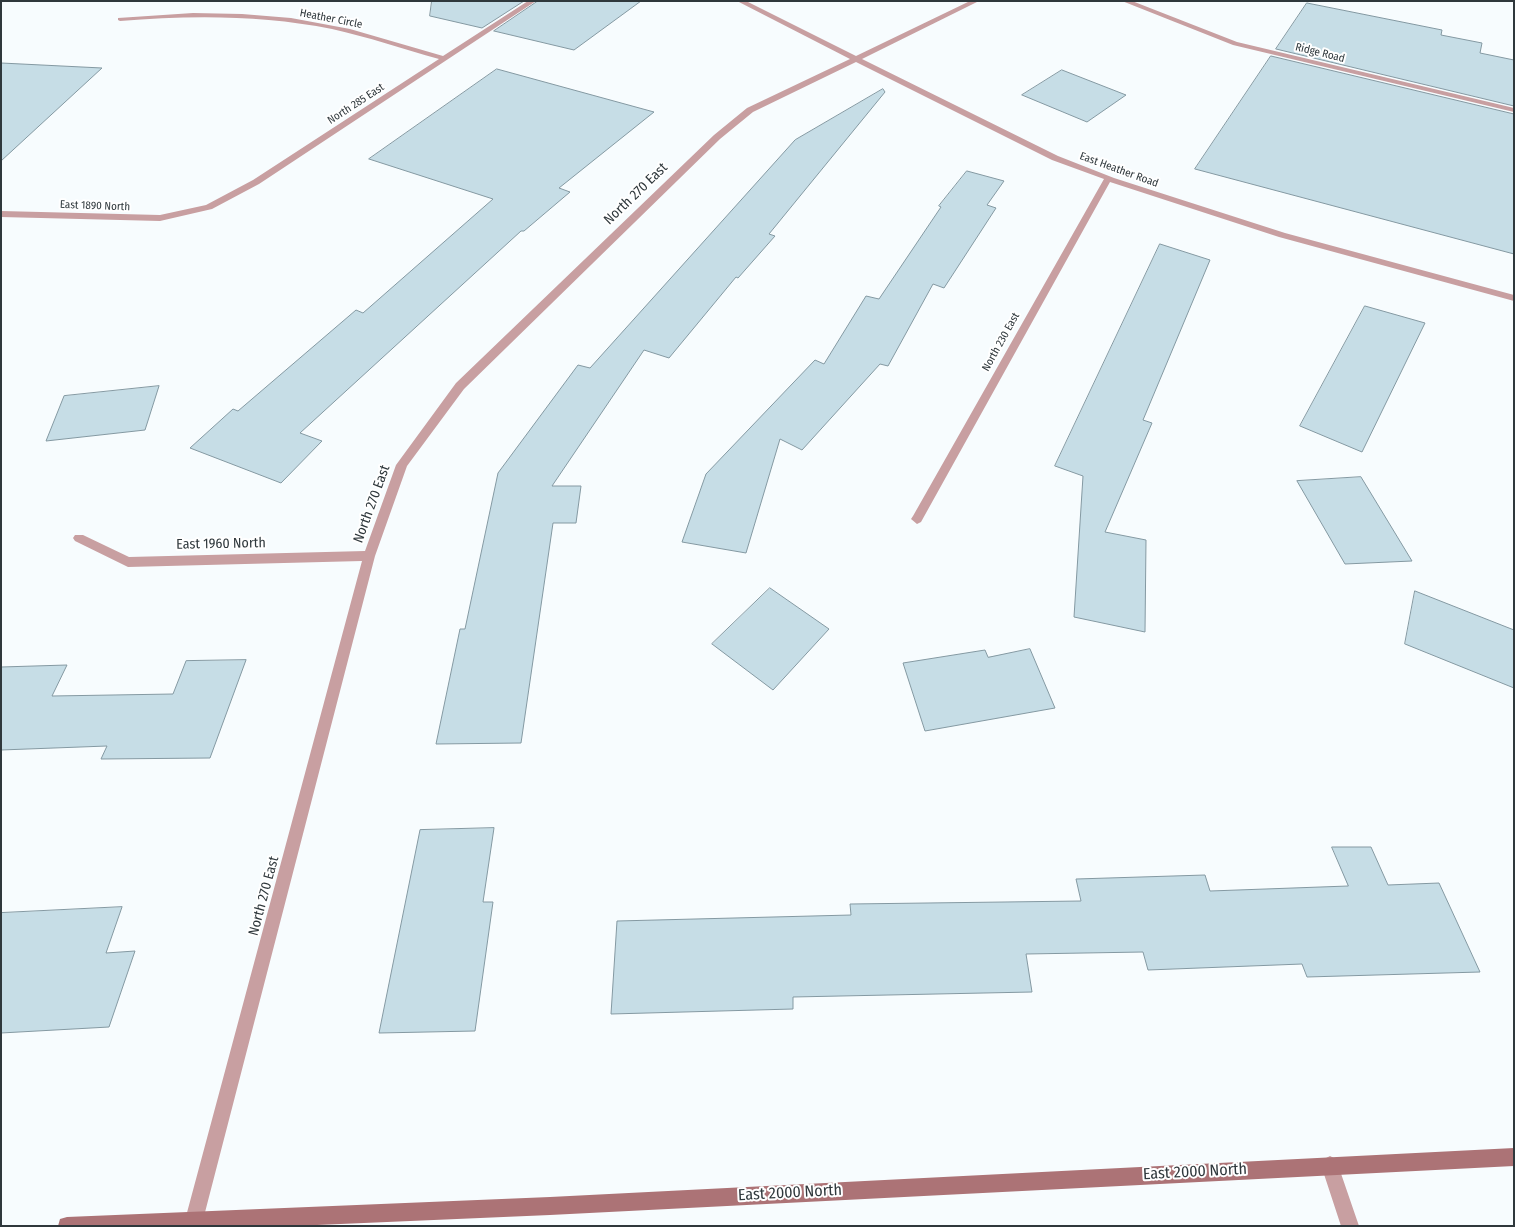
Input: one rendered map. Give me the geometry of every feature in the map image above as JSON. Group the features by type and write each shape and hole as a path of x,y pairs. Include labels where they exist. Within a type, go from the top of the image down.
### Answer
{"street":[{"name":"North 285 East","path":"187,214 209,207 256,182 533,1"},
{"name":"East Heather Road","path":"740,1 1056,158 1108,179 1244,224 1514,298"},
{"name":"North 270 East","path":"194,1220 369,556 402,465 460,386 717,136 750,110 854,58 976,1"},
{"name":"Ridge Road","path":"1125,1 1235,44 1514,110"},
{"name":"Heather Circle","path":"120,18 155,15 219,15 315,24 355,33 445,59"},
{"name":"North 230 East","path":"917,518 1108,179"},
{"name":"East 1890 North","path":"1,214 160,218 187,214"},
{"name":"East 1960 North","path":"79,538 128,562 369,556"},
{"name":"East 2000 North","path":"67,1226 550,1206 1514,1157"},
{"path":"1330,1165 1350,1226"}],"building":[{"path":"432,1 524,1 482,28 430,16"},
{"path":"538,1 641,1 574,50 494,31"},
{"path":"1307,3 1442,30 1441,35 1482,43 1480,53 1514,60 1514,106 1276,49"},
{"path":"1271,56 1514,114 1514,254 1195,169"},
{"path":"1,63 102,68 1,161"},
{"path":"497,69 654,112 559,188 570,192 524,231 521,231 300,433 322,441 281,483 190,448 233,409 238,411 356,310 363,313 493,199 369,159"},
{"path":"1062,70 1126,95 1087,122 1022,95"},
{"path":"883,89 885,92 769,234 775,236 738,278 736,277 669,358 644,350 552,486 581,486 576,523 553,523 521,743 436,744 460,629 465,629 498,473 578,365 590,368 795,140"},
{"path":"967,171 1004,181 987,205 996,208 944,288 933,284 888,366 880,364 802,450 780,439 746,553 682,542 706,474 815,360 824,364 866,296 879,299 941,207 939,206"},
{"path":"1160,244 1210,260 1143,420 1152,423 1105,532 1146,540 1145,632 1074,617 1083,476 1055,466"},
{"path":"1365,306 1425,323 1362,452 1300,426"},
{"path":"159,386 145,430 46,441 64,396"},
{"path":"1361,477 1412,561 1345,564 1297,481"},
{"path":"770,588 829,629 773,690 712,644"},
{"path":"1415,591 1514,630 1514,688 1405,644"},
{"path":"1030,649 1055,708 925,731 903,663 985,650 988,657"},
{"path":"246,660 210,758 101,759 107,746 1,750 1,667 67,665 52,696 173,694 186,661"},
{"path":"494,828 483,902 493,902 475,1031 379,1033 420,830"},
{"path":"1332,847 1371,847 1388,885 1439,883 1480,972 1307,977 1302,964 1148,970 1143,952 1026,954 1032,992 793,997 793,1009 611,1014 617,921 851,915 850,904 1081,901 1076,879 1205,875 1210,891 1348,886"},
{"path":"122,907 106,953 135,951 109,1027 1,1033 1,913"}]}
